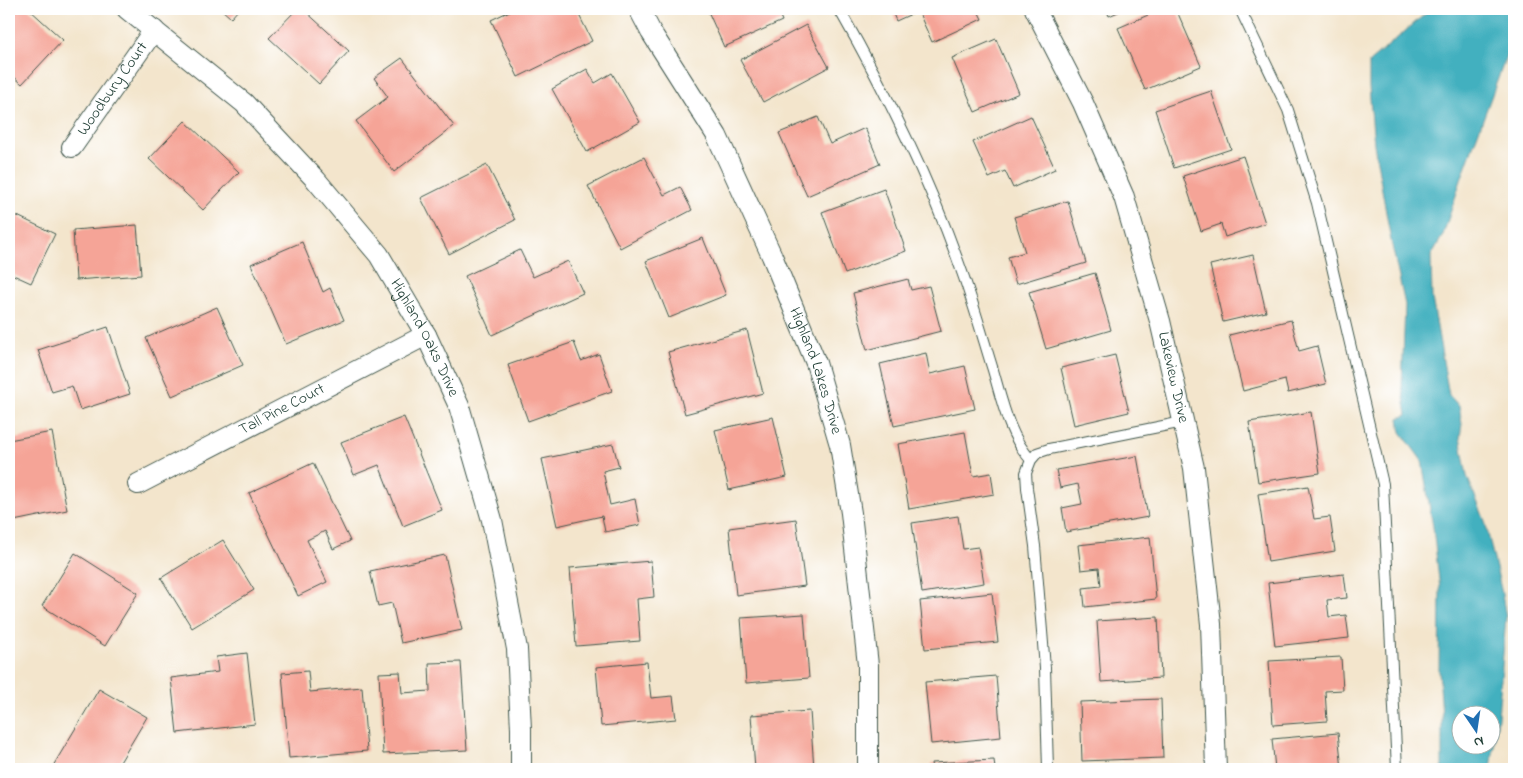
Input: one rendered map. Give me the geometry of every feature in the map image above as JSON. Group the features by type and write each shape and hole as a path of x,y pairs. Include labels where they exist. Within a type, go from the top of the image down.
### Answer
{"street":[{"name":"Highland Oaks Drive","path":"127,9 244,103 316,180 379,255 426,335 459,406 492,520 517,649 521,769"},
{"name":"Highland Lakes Drive","path":"639,9 651,32 717,136 772,256 816,363 840,445 850,513 868,665 868,769"},
{"name":"Lakeview Drive","path":"1035,9 1083,103 1124,197 1160,321 1194,468 1211,624 1216,769"},
{"name":"Woodbury Court","path":"72,147 154,30"},
{"name":"Tall Pine Court","path":"138,484 426,335"}],"lane":[{"path":"839,9 908,141 938,208 963,274 1005,412 1023,452 1031,460"},
{"path":"1240,9 1288,110 1318,203 1383,484 1397,769"},
{"path":"1048,769 1045,668 1035,546 1026,472 1031,460 1037,453 1049,449 1183,422"}],"water":[{"path":"1431,9 1514,9 1514,35 1464,171 1443,235 1431,256 1432,298 1449,395 1459,406 1462,424 1460,437 1467,476 1485,521 1506,617 1499,706 1450,706 1450,756 1493,756 1491,769 1442,769 1442,717 1439,670 1440,589 1433,527 1422,461 1401,432 1399,418 1407,415 1402,385 1405,305 1391,241 1374,144 1369,87 1369,62"}],"building":[{"path":"9,9 29,9 63,40 22,84 9,72"},
{"path":"221,9 239,9 231,18"},
{"path":"297,9 303,9 349,51 319,84 269,38"},
{"path":"514,9 576,9 592,41 518,77 491,20"},
{"path":"707,9 777,9 782,21 724,47"},
{"path":"891,9 977,9 982,19 932,42 918,11 896,21"},
{"path":"1106,9 1125,9 1109,16"},
{"path":"1162,9 1176,9 1201,66 1145,90 1118,28"},
{"path":"806,25 829,67 763,102 740,60"},
{"path":"996,39 1019,93 975,112 952,58"},
{"path":"402,58 454,126 394,172 356,121 388,97 374,78"},
{"path":"587,69 595,83 612,73 640,122 587,152 552,89"},
{"path":"1211,91 1231,149 1174,168 1155,110"},
{"path":"1031,116 1055,169 1013,188 1005,171 989,178 973,142"},
{"path":"818,117 830,144 865,128 880,164 807,196 779,133"},
{"path":"185,121 239,172 203,210 149,159"},
{"path":"1243,156 1265,223 1225,237 1221,224 1201,231 1183,176"},
{"path":"644,157 664,195 680,187 692,210 620,248 588,186"},
{"path":"487,165 515,220 449,254 421,198"},
{"path":"884,189 906,251 845,274 822,212"},
{"path":"1068,201 1086,263 1016,284 1008,257 1025,252 1014,217"},
{"path":"9,212 55,234 31,283 9,273"},
{"path":"137,225 141,275 76,280 73,230"},
{"path":"703,238 726,295 669,318 646,261"},
{"path":"302,242 323,292 330,288 344,320 286,344 251,264"},
{"path":"520,250 533,277 568,261 583,293 492,335 465,276"},
{"path":"1253,255 1266,312 1223,322 1210,265"},
{"path":"1095,273 1111,330 1046,349 1029,292"},
{"path":"908,279 911,290 929,286 941,331 867,350 853,293"},
{"path":"217,307 243,365 172,396 146,338"},
{"path":"1291,320 1299,351 1317,346 1326,384 1288,393 1285,380 1243,391 1229,335"},
{"path":"108,327 130,394 80,410 72,386 52,392 38,350"},
{"path":"747,330 763,393 685,414 668,352"},
{"path":"574,342 581,361 599,354 612,391 528,421 508,365"},
{"path":"926,353 930,374 965,366 975,409 894,426 880,364"},
{"path":"1115,355 1129,412 1074,425 1061,368"},
{"path":"1311,412 1320,473 1258,482 1249,422"},
{"path":"404,417 442,510 403,526 379,465 354,475 341,442"},
{"path":"773,417 787,477 729,490 715,430"},
{"path":"52,432 67,510 9,522 9,440"},
{"path":"965,432 973,476 991,473 994,494 909,509 898,444"},
{"path":"613,444 619,467 603,471 610,505 635,499 640,525 605,532 602,516 557,526 542,459"},
{"path":"1137,456 1148,517 1066,532 1062,508 1082,504 1078,484 1060,488 1056,470"},
{"path":"313,463 350,541 333,549 325,531 307,540 327,582 298,596 249,493"},
{"path":"1308,486 1314,519 1330,517 1335,551 1268,562 1258,494"},
{"path":"958,516 963,549 978,547 984,583 922,593 912,523"},
{"path":"796,519 805,586 736,595 729,528"},
{"path":"1150,537 1156,599 1085,607 1083,588 1101,586 1099,568 1081,570 1078,545"},
{"path":"223,540 254,590 192,628 161,578"},
{"path":"75,553 138,593 105,646 42,606"},
{"path":"445,555 462,630 401,643 392,603 378,606 370,571"},
{"path":"651,561 654,597 637,599 640,641 576,646 570,568"},
{"path":"1344,574 1347,598 1327,600 1329,617 1346,615 1349,638 1275,646 1268,583"},
{"path":"992,593 998,642 925,649 920,601"},
{"path":"804,614 809,678 746,683 741,618"},
{"path":"1158,617 1161,678 1101,682 1097,621"},
{"path":"247,653 255,724 177,733 171,678 218,672 216,657"},
{"path":"1341,657 1343,690 1325,691 1327,721 1273,725 1269,661"},
{"path":"461,662 467,750 383,754 379,673 400,672 402,693 430,691 429,663"},
{"path":"647,662 651,698 673,696 676,719 601,726 596,667"},
{"path":"308,671 310,692 362,687 367,751 289,758 282,673"},
{"path":"996,676 1001,737 931,744 925,682"},
{"path":"99,689 147,717 116,769 59,769 53,766"},
{"path":"1161,699 1163,758 1082,761 1080,702"},
{"path":"810,711 814,769 755,769 751,715"},
{"path":"1338,733 1342,769 1275,769 1272,739"},
{"path":"994,760 995,769 932,769 931,763"}]}
